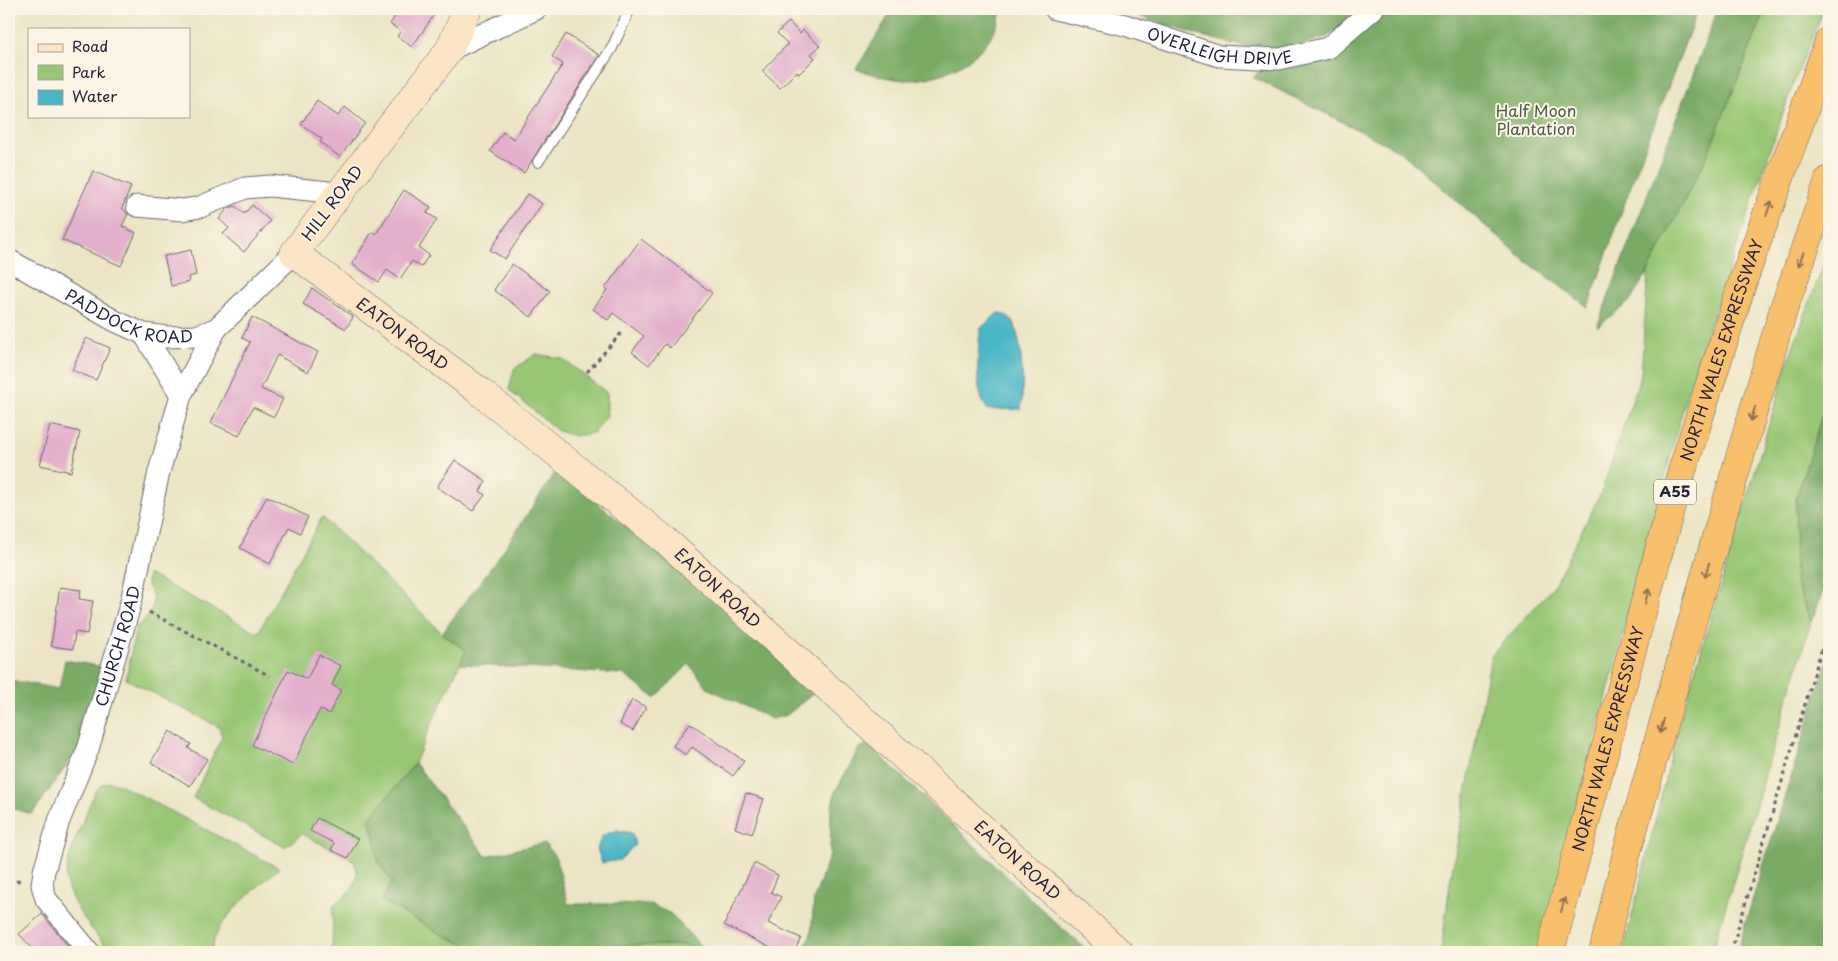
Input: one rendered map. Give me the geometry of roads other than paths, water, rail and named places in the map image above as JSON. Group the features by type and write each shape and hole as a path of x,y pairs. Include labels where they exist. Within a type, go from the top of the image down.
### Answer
{"highway":[{"name":"NORTH WALES EXPRESSWAY","path":"1550,952 1673,499 1742,281 1829,40"},
{"path":"1603,952 1627,852 1717,534 1784,308 1829,180"}],"street":[{"name":"HILL ROAD","path":"248,299 294,253 408,101 449,50 468,9"},
{"path":"449,50 536,9"},
{"name":"OVERLEIGH DRIVE","path":"1054,9 1125,25 1219,56 1279,59 1328,48 1373,9"},
{"path":"137,206 183,210 200,207 245,188 270,186 339,193"},
{"name":"EATON ROAD","path":"294,253 478,390 665,540 1119,952"},
{"name":"PADDOCK ROAD","path":"9,260 115,321 144,334 167,337 196,336 216,328 248,299"},
{"name":"CHURCH ROAD","path":"89,952 46,899 42,885 43,878 59,821 88,749 131,602 160,472 181,395 216,328"},
{"path":"144,334 181,395"}],"lane":[{"path":"538,162 612,48 630,9"}],"water":[{"path":"998,313 1009,317 1014,323 1020,346 1022,375 1021,409 988,410 980,392 978,371 980,329"},
{"path":"617,830 632,833 635,845 620,860 602,863 597,849 602,836"}],"park label":[{"name":"Half Moon Plantation","path":"1536,120"}]}
